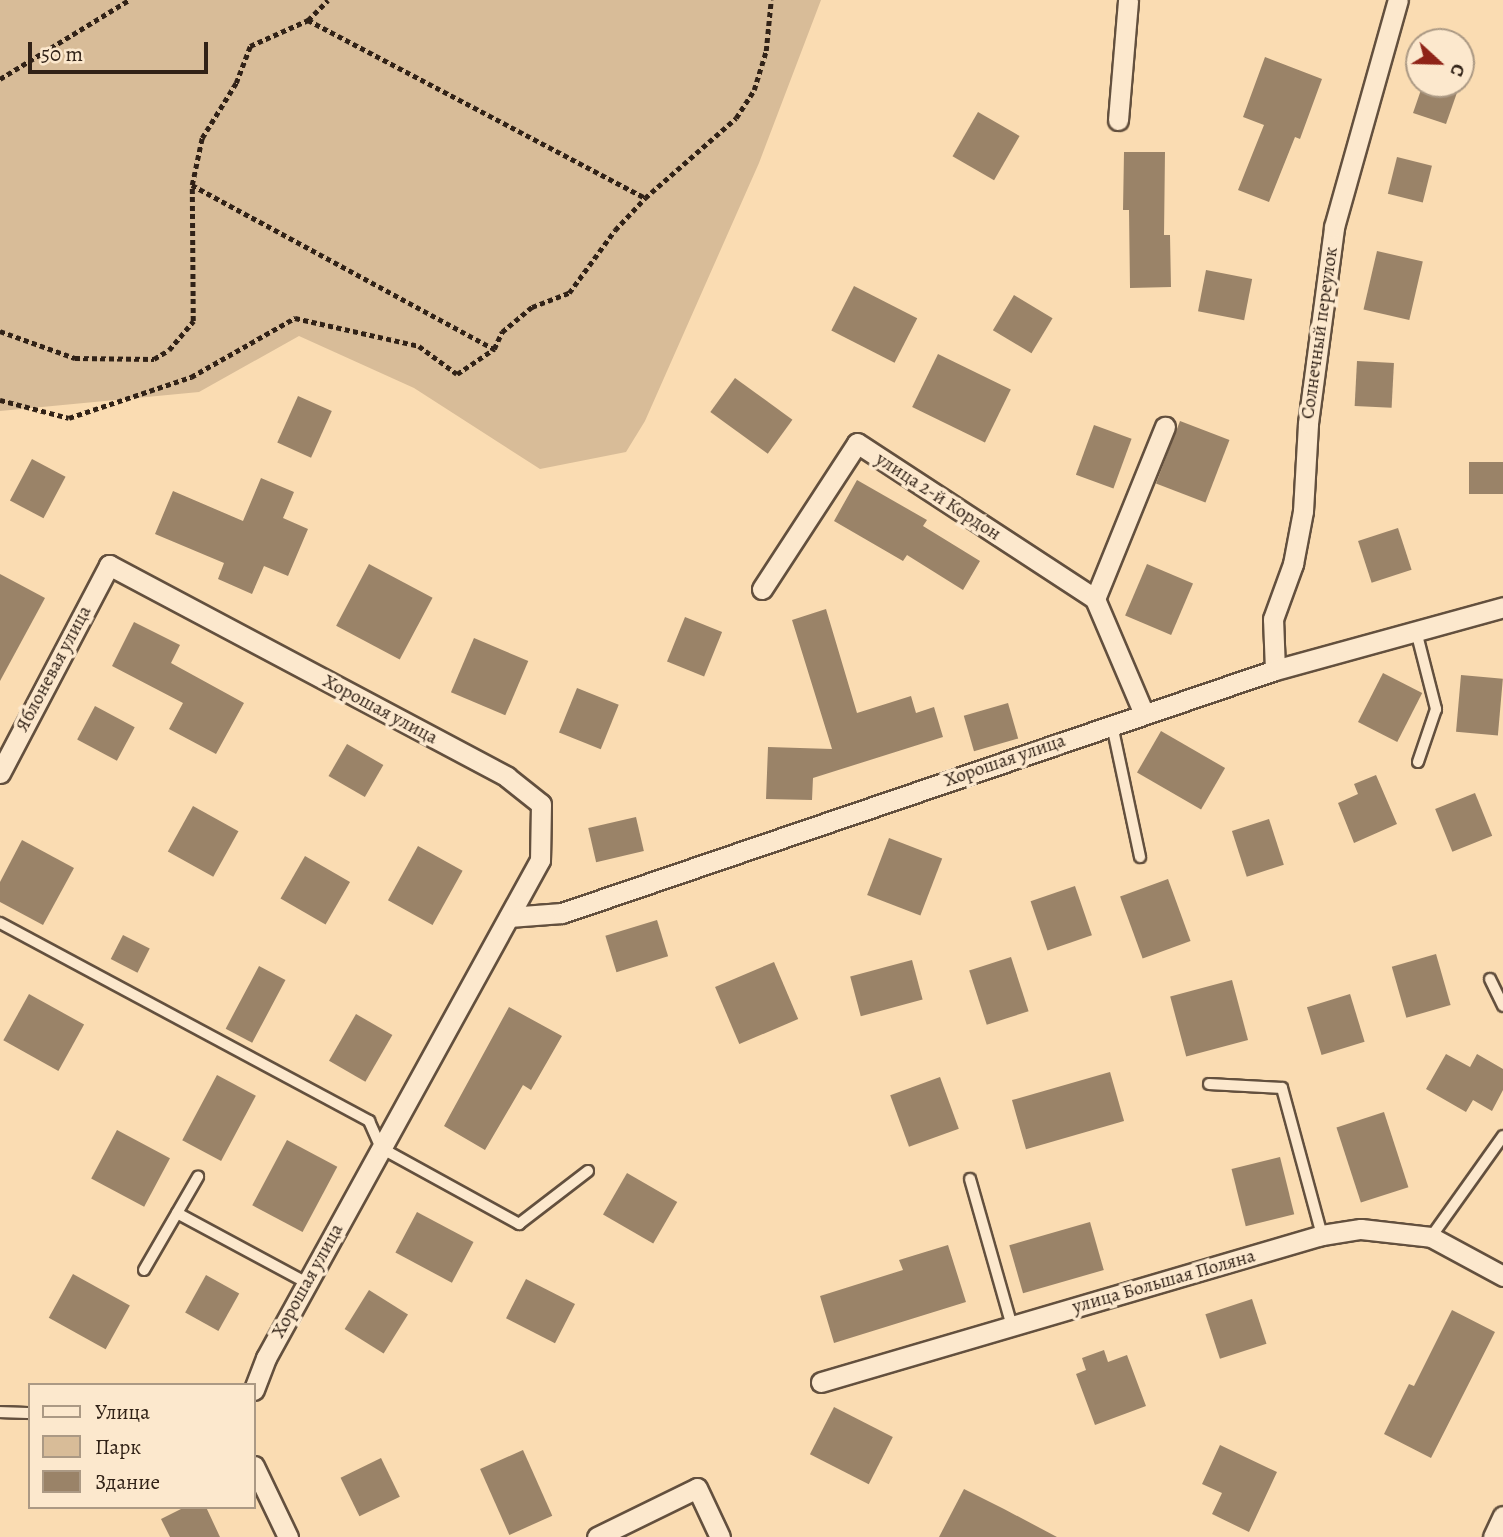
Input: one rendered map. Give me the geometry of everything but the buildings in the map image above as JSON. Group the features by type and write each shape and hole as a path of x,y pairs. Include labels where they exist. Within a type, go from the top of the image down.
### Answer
{"street":[{"path":"1118,120 1128,0"},
{"name":"Солнечный переулок","path":"1275,670 1273,619 1293,564 1303,511 1308,423 1334,227 1398,0"},
{"path":"1144,714 1095,599 1166,427"},
{"name":"улица 2-й Кордон","path":"762,589 857,443 1095,599"},
{"name":"Хорошая улица","path":"109,565 507,777 541,804 540,860 266,1358 256,1385"},
{"name":"Яблоневая улица","path":"0,773 109,565"},
{"name":"Хорошая улица","path":"509,916 562,913 1275,670 1503,607"},
{"name":"улица Большая Поляна","path":"821,1382 1322,1235 1361,1229 1431,1237 1503,1276"},
{"path":"256,1470 288,1537"},
{"path":"597,1537 697,1488 720,1537"},
{"path":"1493,1537 1503,1516"}],"lane":[{"path":"1416,631 1436,709 1418,762"},
{"path":"1112,724 1139,857"},
{"path":"0,923 369,1121 381,1148 519,1224 588,1171"},
{"path":"1490,979 1503,1006"},
{"path":"1209,1084 1282,1088 1322,1235"},
{"path":"1431,1237 1503,1136"},
{"path":"144,1270 198,1177"},
{"path":"970,1179 1012,1326"},
{"path":"177,1213 307,1283"},
{"path":"0,1412 28,1413"}],"path":[{"path":"0,79 129,0"},
{"path":"0,331 75,358 154,359 170,350 194,321 192,185 202,138 236,83 250,46 308,20 328,0"},
{"path":"0,400 69,418 191,377 295,318 419,346 457,374 494,349 502,332 532,307 569,293 615,230 645,198 736,118 754,90 766,51 771,0"},
{"path":"308,20 645,198"},
{"path":"192,185 494,349"}],"green space":[{"path":"0,0 821,0 759,163 645,421 626,452 540,469 414,388 299,336 199,392 0,411"}]}
